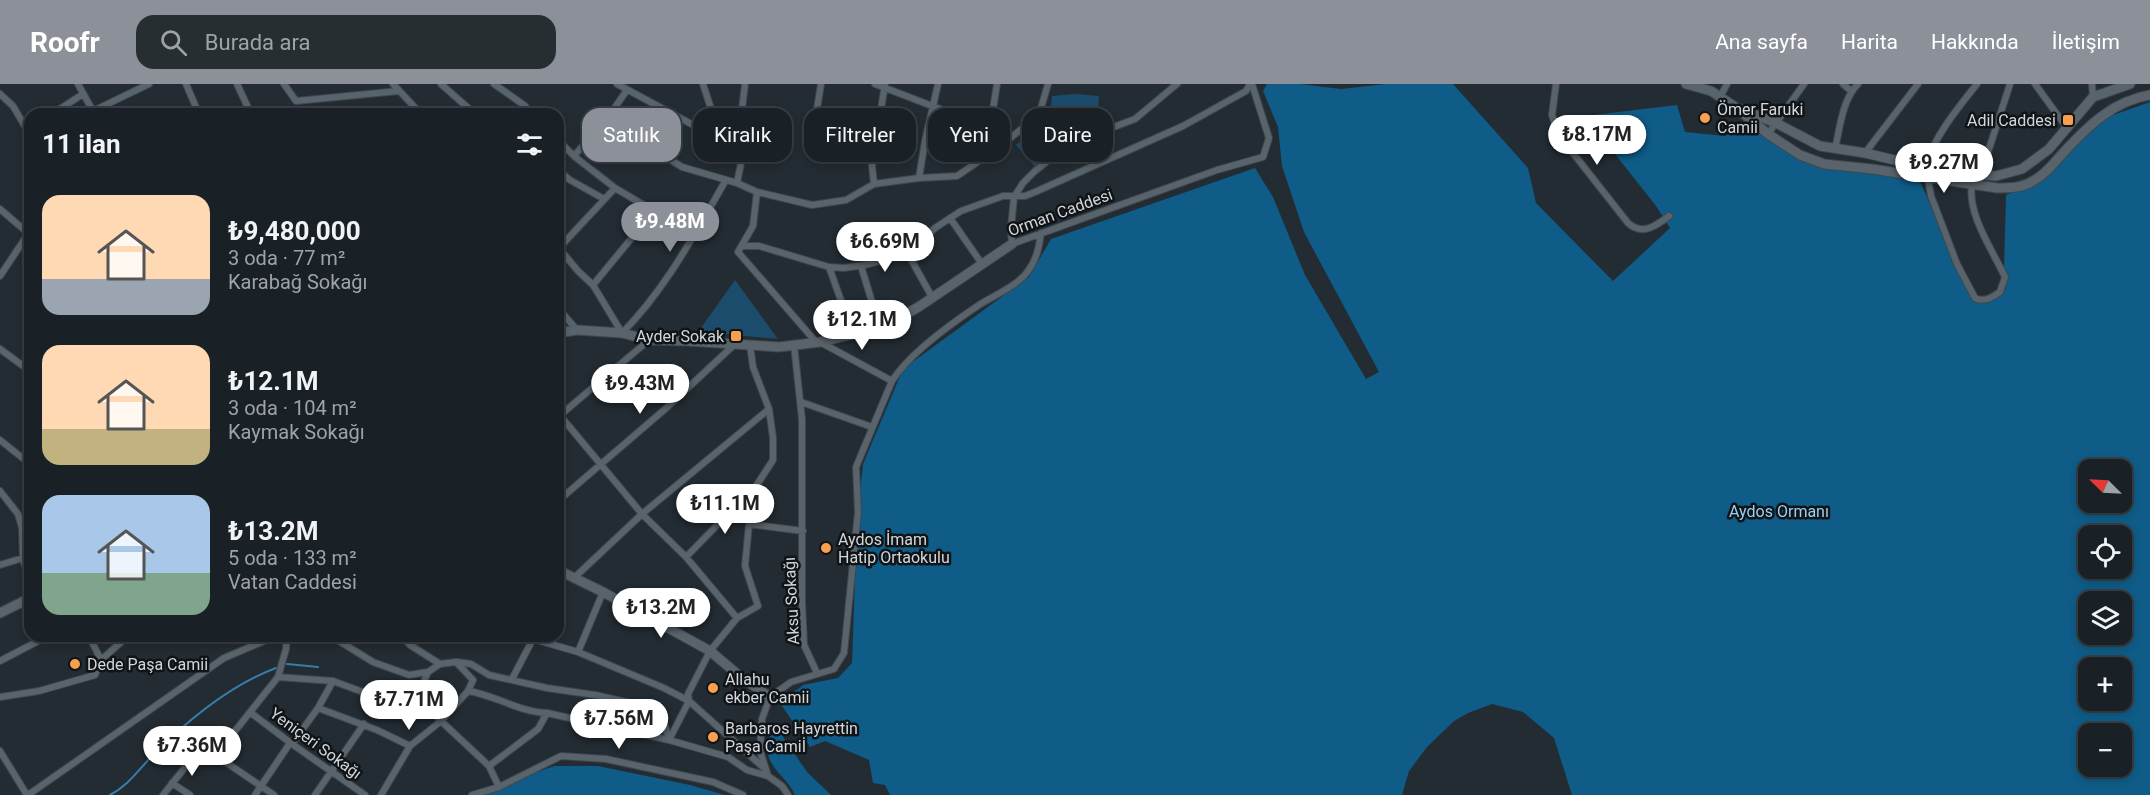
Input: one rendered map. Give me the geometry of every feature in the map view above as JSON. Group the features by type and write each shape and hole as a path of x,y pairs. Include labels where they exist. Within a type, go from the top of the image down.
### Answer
{"main road":[{"path":"1686,84 1711,91 1800,155 1824,164 1997,188 2014,188 2032,182 2049,169 2093,122 2114,108 2150,95"},
{"path":"1734,106 1776,123 1820,146 1865,153 1924,168 1996,176 2022,169 2049,149 2094,98 2130,84"},
{"name":"Orman Caddesi","path":"564,332 576,330 622,333 649,340 780,347 818,342 880,328 933,297 1012,244"},
{"path":"564,575 603,592 710,651 742,678 770,697"},
{"path":"0,613 24,601"}],"street":[{"path":"78,84 92,108"},
{"path":"102,108 149,84"},
{"path":"186,84 196,108"},
{"path":"237,84 248,108"},
{"path":"284,84 296,101 399,91"},
{"path":"393,84 415,108"},
{"path":"441,84 468,108"},
{"path":"494,84 527,108"},
{"path":"703,84 711,108"},
{"path":"742,108 745,84"},
{"path":"817,108 821,84"},
{"path":"875,84 933,107"},
{"path":"919,178 938,84"},
{"path":"993,108 997,84"},
{"path":"1010,136 1039,115 1048,84"},
{"path":"1012,244 1014,197 1023,183 1060,150 1074,142 1135,119 1177,84"},
{"path":"740,249 759,246 829,267 844,268 908,254 935,228 961,211 1004,196 1014,197 1035,192 1183,126 1246,91 1251,84"},
{"name":"Orman Caddesi","path":"1012,244 1217,170 1263,157 1269,138 1251,84"},
{"path":"1556,84 1552,115 1558,134 1628,223 1636,229 1645,230 1669,216"},
{"path":"1720,97 1727,84"},
{"path":"1768,134 1804,84"},
{"path":"1843,84 1851,91"},
{"path":"1835,149 1843,112 1851,91 1858,84"},
{"path":"1865,153 1918,84"},
{"path":"1924,168 1930,150 1941,131 1977,84"},
{"path":"1981,174 2010,84"},
{"path":"2035,84 2067,128"},
{"path":"2092,84 2094,98"},
{"path":"619,85 693,125"},
{"path":"874,184 872,166 884,86"},
{"path":"615,108 627,90"},
{"path":"0,94 13,106 24,122"},
{"path":"61,108 83,94"},
{"path":"564,146 615,188 654,211 691,240"},
{"path":"574,156 582,147"},
{"path":"675,162 757,192 812,205 846,200 874,184 957,176 978,162"},
{"path":"737,183 741,162"},
{"path":"564,175 604,199"},
{"path":"1928,179 1931,196 1958,264 1975,298 1981,301 2000,292 2005,277 1978,219 1970,196 1972,185"},
{"path":"564,254 593,285 622,333 638,317 680,260 726,180"},
{"path":"564,241 615,188"},
{"path":"740,249 753,226 757,192"},
{"path":"0,209 24,229"},
{"path":"593,285 654,211"},
{"path":"950,218 982,264"},
{"path":"768,776 760,751 762,719 770,697 791,682 834,669 844,653 858,512 856,467 892,381 900,368 913,356 978,305 1027,274 1038,254 1041,233"},
{"path":"0,276 24,240"},
{"path":"740,249 818,342 892,381"},
{"path":"908,254 933,297"},
{"path":"861,266 880,328"},
{"path":"829,267 853,334"},
{"path":"564,315 576,330"},
{"path":"564,411 649,340"},
{"path":"564,496 664,410 735,344"},
{"path":"686,557 748,497 773,460 769,409 753,367 750,345"},
{"name":"Aksu Sokağı","path":"794,345 801,402 804,645 817,673"},
{"path":"0,350 24,367"},
{"path":"801,402 872,427"},
{"path":"575,578 642,514 769,409"},
{"path":"564,421 642,514 686,557 737,618"},
{"path":"0,440 24,459"},
{"path":"0,491 18,514 22,528 24,562"},
{"path":"669,740 689,701 688,694 710,651 737,618 758,606 745,566 749,524 748,497"},
{"path":"749,524 803,531"},
{"path":"0,565 23,558"},
{"path":"578,652 603,592"},
{"path":"0,661 36,642"},
{"path":"92,642 101,660"},
{"path":"0,697 39,690 95,675 101,660 121,642"},
{"path":"0,751 30,794 224,658 262,642"},
{"path":"216,754 278,677 287,642"},
{"path":"341,642 373,662 409,675 428,672 440,664 456,662 471,664 489,675 635,704 654,712 665,726 669,740"},
{"path":"407,642 440,664"},
{"path":"512,679 532,642"},
{"path":"547,642 578,652 689,701 766,769"},
{"path":"381,795 410,746 441,720 468,691 473,680 456,662"},
{"path":"278,677 333,681 387,701 405,700 420,691 428,672"},
{"path":"255,795 318,708 333,681"},
{"path":"468,691 481,693 536,713 547,713 669,740 728,758 747,770 768,776 782,786 788,795"},
{"path":"416,693 489,766 499,787"},
{"path":"318,708 364,724 410,746"},
{"name":"Yeniçeri Sokağı","path":"251,713 365,795"},
{"path":"489,766 538,729 547,713"},
{"path":"315,795 364,724"},
{"path":"163,795 202,746 274,795"},
{"path":"472,795 499,787 561,756 606,759 713,782 744,795"},
{"path":"172,783 190,795"}],"shaded area":[{"path":"1075,94 1099,96 1098,108 1051,108 1052,96"},
{"path":"1022,140 1022,152 1016,145"},
{"path":"1031,162 1041,162 1035,167"},
{"path":"735,280 778,339 698,332"}],"green space":[{"name":"Aydos Ormanı","path":"1267,84 1300,84 1341,89 1386,84 1453,84 1528,168 1536,203 1613,281 1670,228 1656,206 1585,116 1677,105 1685,132 1726,136 1743,122 1802,160 1919,179 1972,300 2006,289 2004,269 2006,195 2027,186 2099,120 2150,102 2150,795 1572,795 1554,738 1523,712 1492,704 1454,721 1427,747 1409,771 1402,795 890,795 885,785 873,783 869,760 825,741 810,747 780,703 803,685 838,678 852,663 857,522 863,464 903,369 1029,277 1051,239 1255,168 1273,197 1305,275 1366,379 1379,372 1304,232 1282,166 1278,127 1263,91"},
{"path":"771,728 777,728 807,772 831,795 795,795 788,783 774,768 768,755 767,746"},
{"path":"554,766 598,766 690,785 725,795 472,795"}],"waterway":[{"path":"287,664 318,667"},
{"path":"110,795 128,782 167,741 211,704 242,684 276,668"}],"place":[{"name":"Ömer Faruki Camii","path":"1705,118"},
{"name":"Adil Caddesi","path":"2068,120"},
{"name":"Ayder Sokak","path":"736,336"},
{"name":"Aydos İmam Hatip Ortaokulu","path":"826,548"},
{"name":"Dede Paşa Camii","path":"75,664"},
{"name":"Allahu ekber Camii","path":"713,688"},
{"name":"Barbaros Hayrettin Paşa Camiİ","path":"713,737"}]}
